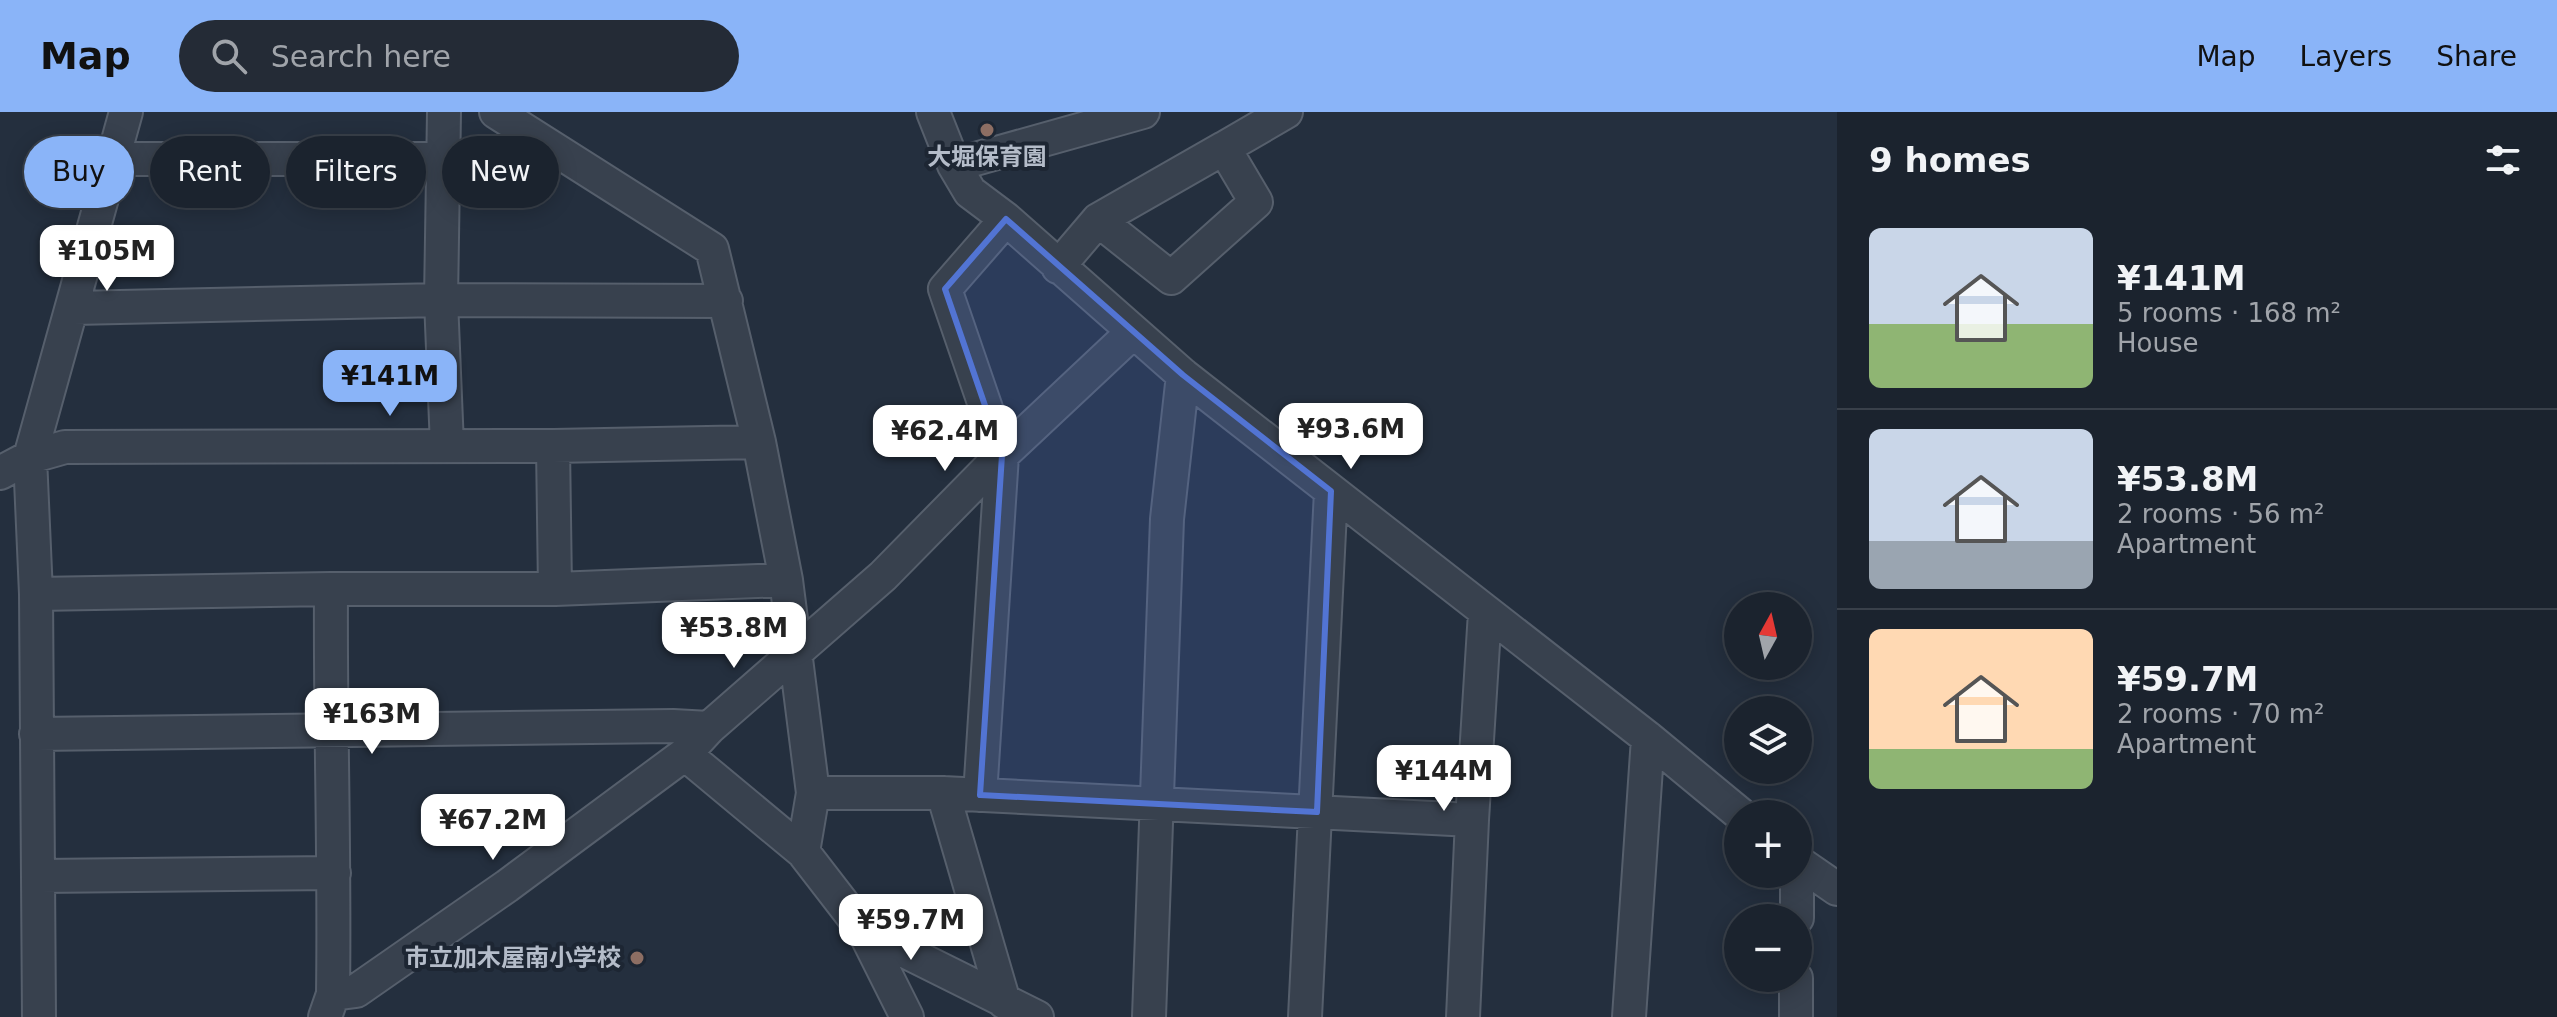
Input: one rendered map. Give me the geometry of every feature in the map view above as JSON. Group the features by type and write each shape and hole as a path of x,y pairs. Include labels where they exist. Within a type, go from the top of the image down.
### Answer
{"street":[{"path":"120,136 126,112"},
{"path":"443,136 444,112"},
{"path":"496,112 712,249 759,442 786,580 813,793 803,852"},
{"path":"933,112 954,165 970,192 1006,219 1183,375 1724,801"},
{"path":"954,165 1143,112"},
{"path":"1058,267 1098,220 1286,112"},
{"path":"1098,220 1171,278 1256,202 1224,148"},
{"path":"134,159 442,159"},
{"path":"39,1017 36,594 30,457 101,208"},
{"path":"442,208 441,300 447,446"},
{"path":"980,795 1002,455 945,289 1006,219"},
{"path":"74,308 441,300 726,301"},
{"path":"303,1017 328,1009 356,991 507,886 685,754 709,728 883,576 1002,455 1132,333"},
{"path":"1149,1017 1167,519 1183,375"},
{"path":"0,473 30,457 65,447 553,446 759,442"},
{"path":"553,446 555,589"},
{"path":"1305,1017 1331,491"},
{"path":"36,594 555,589 786,580"},
{"path":"328,1009 334,873 330,728 331,589"},
{"path":"1463,1017 1485,612"},
{"path":"36,734 330,728 709,728"},
{"path":"1629,1017 1648,738"},
{"path":"685,754 803,852 864,931 907,1017"},
{"path":"813,793 943,793 1472,820"},
{"path":"943,793 1004,1002"},
{"path":"1812,872 1837,889"},
{"path":"40,876 334,873"},
{"path":"864,931 1037,1017"},
{"path":"1796,992 1796,1017"}],"highlighted area":[{"path":"1006,219 1183,375 1331,491 1317,812 980,795 1002,455 945,289"}],"place":[{"name":"大堀保育園","path":"987,130"},
{"name":"市立加木屋南小学校","path":"637,958"}]}
